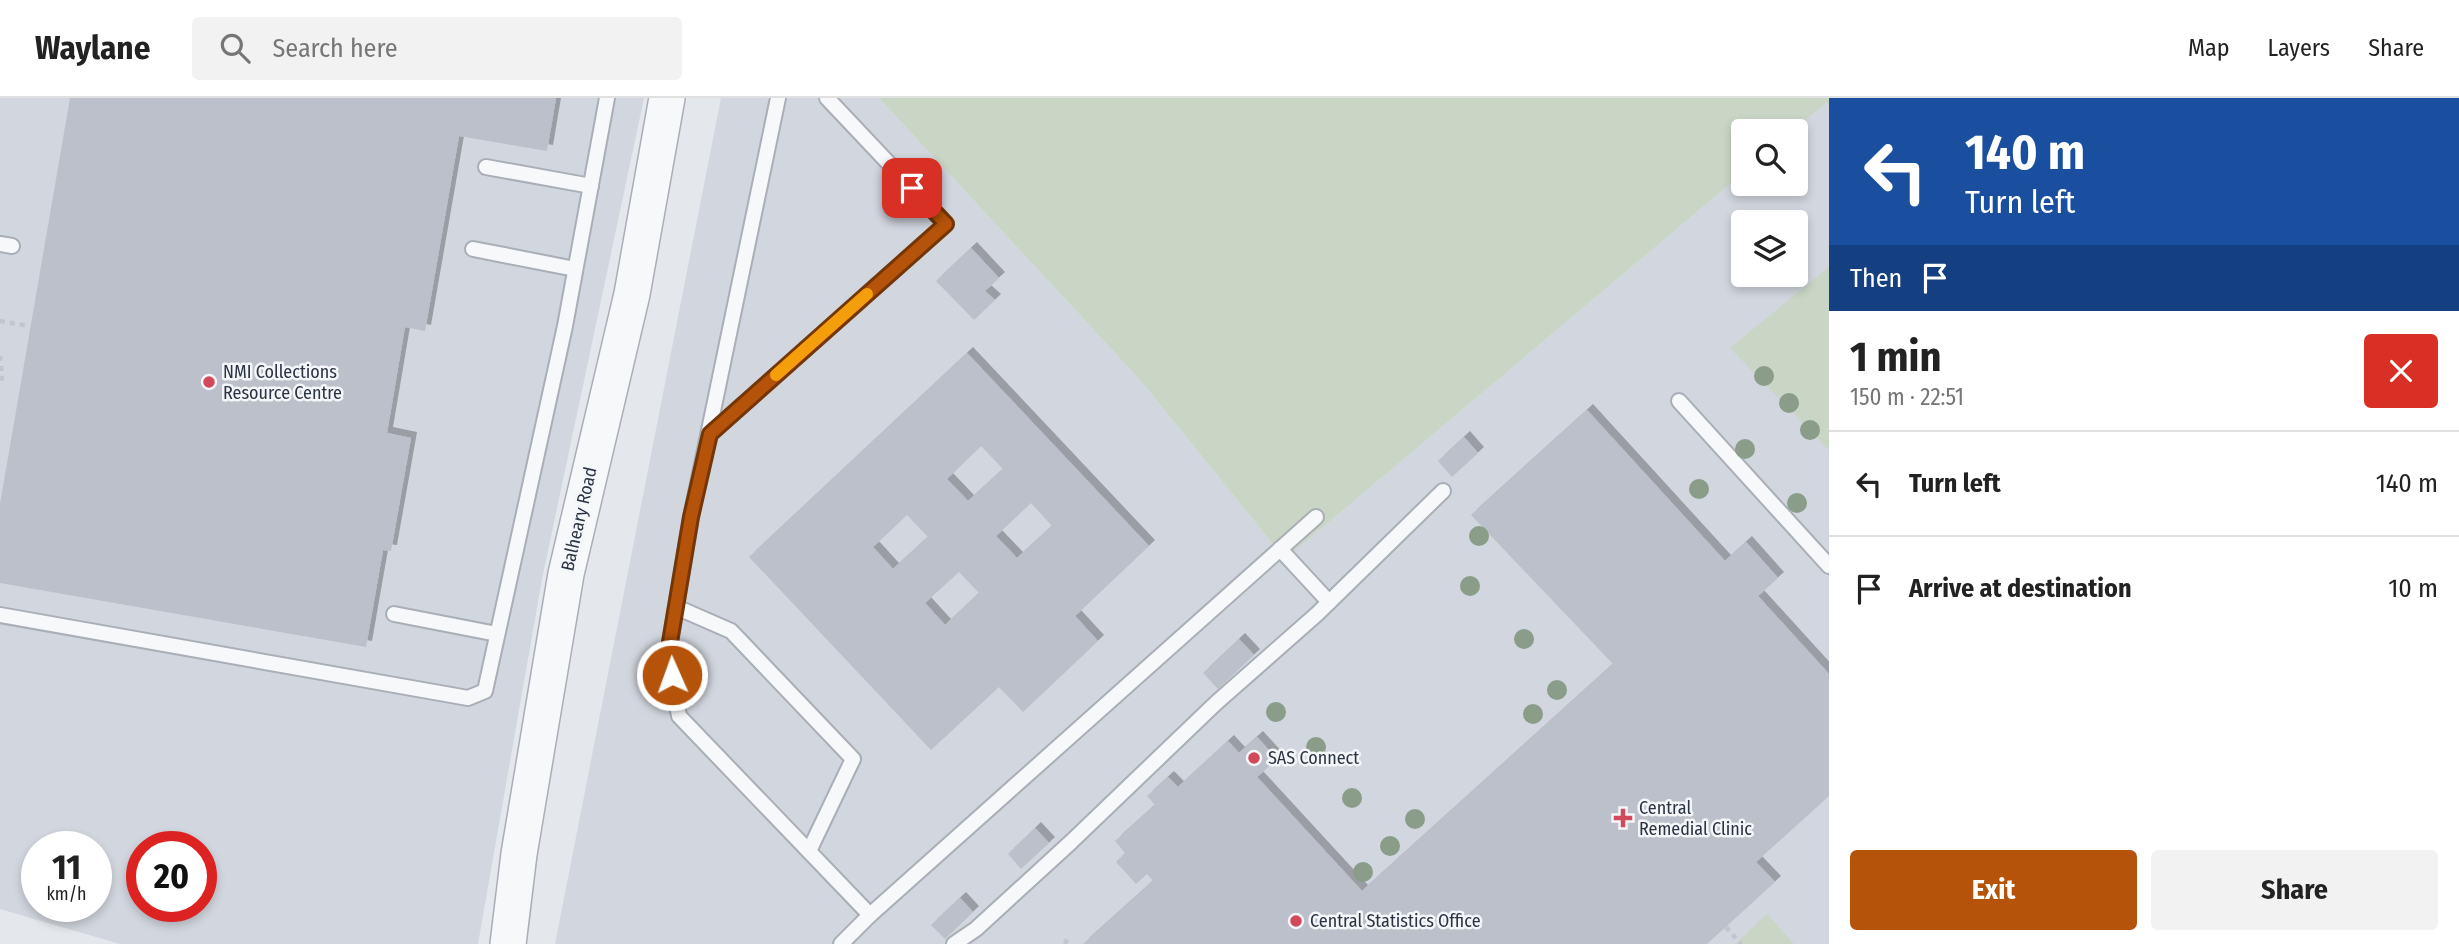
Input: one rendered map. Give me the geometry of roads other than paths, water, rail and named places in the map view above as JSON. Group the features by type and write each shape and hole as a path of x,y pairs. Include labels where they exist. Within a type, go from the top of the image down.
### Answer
{"street":[{"name":"Balheary Road","path":"508,944 519,854 566,574 632,294 667,98"}],"lane":[{"path":"0,615 468,698 485,691 565,326 607,98"},
{"path":"778,98 691,517 668,654 679,716 870,915"},
{"path":"710,434 946,224 827,98"},
{"path":"486,167 590,186"},
{"path":"473,249 575,270"},
{"path":"1679,401 1829,566"},
{"path":"954,944 976,929 1071,842 1216,703 1329,602 1443,491"},
{"path":"841,944 870,915 1316,517"},
{"path":"1280,549 1329,602"},
{"path":"676,607 732,631 853,759 809,851"},
{"path":"394,614 497,634"}],"place":[{"name":"NMI Collections Resource Centre","path":"209,382"},
{"name":"SAS Connect","path":"1254,758"},
{"name":"Central Remedial Clinic","path":"1623,818"},
{"name":"Central Statistics Office","path":"1296,921"}]}
